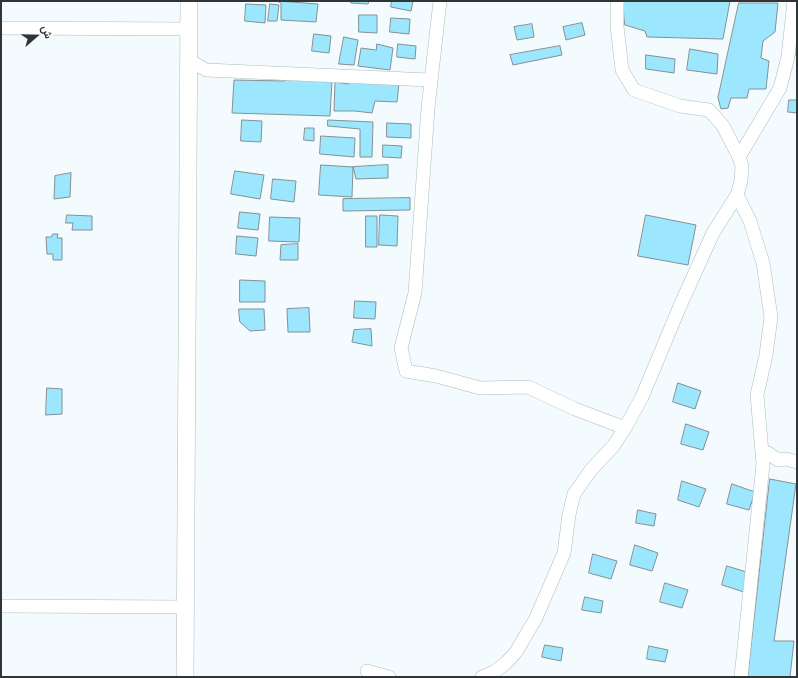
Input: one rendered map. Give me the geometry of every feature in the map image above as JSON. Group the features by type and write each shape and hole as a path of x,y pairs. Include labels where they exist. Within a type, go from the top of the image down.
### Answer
{"street":[{"path":"185,677 189,1"},
{"path":"440,1 430,80 415,293 401,348 406,371 436,376 480,388 528,387 574,409 625,428"},
{"path":"482,677 494,672 506,664 516,652 536,618 564,553 569,515 574,494 591,470 614,445 642,397 680,306 713,233 737,194 742,166 739,157 723,126 709,110 680,106 634,90 622,70 616,1"},
{"path":"739,157 780,88 788,57 794,1"},
{"path":"1,28 189,29"},
{"path":"189,60 206,70 430,80"},
{"path":"737,194 750,221 763,263 771,317 766,355 757,395 763,464 741,677"},
{"path":"762,455 768,453 778,460 786,459 797,462"},
{"path":"1,606 185,607"},
{"path":"367,671 389,677"}],"building":[{"path":"278,1 318,4 316,22 281,20 281,4"},
{"path":"351,1 369,1 368,4 351,3"},
{"path":"392,1 413,1 411,11 391,7"},
{"path":"623,1 730,1 723,39 647,37 645,31 625,25"},
{"path":"739,3 778,3 775,32 763,41 761,58 769,61 766,89 749,89 747,98 731,98 728,108 721,109 718,98"},
{"path":"246,4 266,5 265,23 245,21"},
{"path":"270,4 279,5 277,21 268,21"},
{"path":"359,15 377,15 377,33 359,32"},
{"path":"391,18 410,19 409,34 390,32"},
{"path":"582,23 585,35 566,40 563,27"},
{"path":"532,24 534,37 517,40 514,27"},
{"path":"314,34 331,36 329,53 312,51"},
{"path":"344,37 358,40 354,65 339,64"},
{"path":"794,42 797,42 797,55 793,55"},
{"path":"377,44 393,48 390,70 358,66 361,48 376,50"},
{"path":"398,44 416,46 415,59 397,57"},
{"path":"560,46 562,55 513,65 510,55"},
{"path":"690,49 718,54 717,74 687,70"},
{"path":"646,55 675,59 674,73 646,69"},
{"path":"352,78 399,83 397,102 375,101 372,113 334,111 335,82 348,84"},
{"path":"288,79 332,80 330,116 232,113 234,80 283,81"},
{"path":"789,100 797,100 797,113 788,112"},
{"path":"242,120 262,121 261,142 241,141"},
{"path":"328,120 373,122 372,157 360,157 360,129 328,126"},
{"path":"387,123 411,124 411,138 387,137"},
{"path":"305,128 314,128 314,141 304,140"},
{"path":"321,136 355,138 354,157 320,154"},
{"path":"383,145 402,146 401,158 383,157"},
{"path":"321,165 353,167 352,197 319,195"},
{"path":"388,165 388,178 356,179 353,167"},
{"path":"235,171 264,175 260,199 231,194"},
{"path":"71,173 70,197 54,199 55,176"},
{"path":"273,179 296,181 294,202 271,199"},
{"path":"410,198 410,210 343,211 343,199"},
{"path":"240,212 260,214 258,230 238,228"},
{"path":"67,215 92,216 92,230 72,230 73,223 66,223"},
{"path":"380,215 398,216 397,246 379,245"},
{"path":"646,215 696,225 688,265 638,256"},
{"path":"366,216 377,216 377,247 366,247"},
{"path":"270,217 300,218 299,242 269,241"},
{"path":"53,234 58,234 57,238 62,238 62,260 53,260 53,254 47,254 46,237 51,237"},
{"path":"237,236 258,238 256,256 236,254"},
{"path":"298,244 298,260 280,260 281,245"},
{"path":"240,280 265,281 265,302 240,302"},
{"path":"355,301 376,302 375,319 354,318"},
{"path":"309,308 310,332 288,332 287,309"},
{"path":"239,309 264,309 265,330 250,331 240,322"},
{"path":"371,329 372,346 352,342 354,330"},
{"path":"678,383 701,391 695,409 673,402"},
{"path":"47,388 62,389 62,414 46,415"},
{"path":"686,424 709,432 703,450 681,444"},
{"path":"770,479 796,484 774,641 794,641 790,677 748,677"},
{"path":"682,481 706,489 699,507 678,500"},
{"path":"732,484 755,492 749,510 727,504"},
{"path":"638,510 656,514 654,526 636,523"},
{"path":"635,545 658,553 652,571 630,565"},
{"path":"593,554 617,561 611,579 589,573"},
{"path":"727,566 750,573 744,592 722,585"},
{"path":"665,583 688,590 682,608 660,602"},
{"path":"585,597 603,601 601,613 582,610"},
{"path":"545,645 563,648 561,661 542,657"},
{"path":"649,646 668,650 665,662 647,659"}]}
